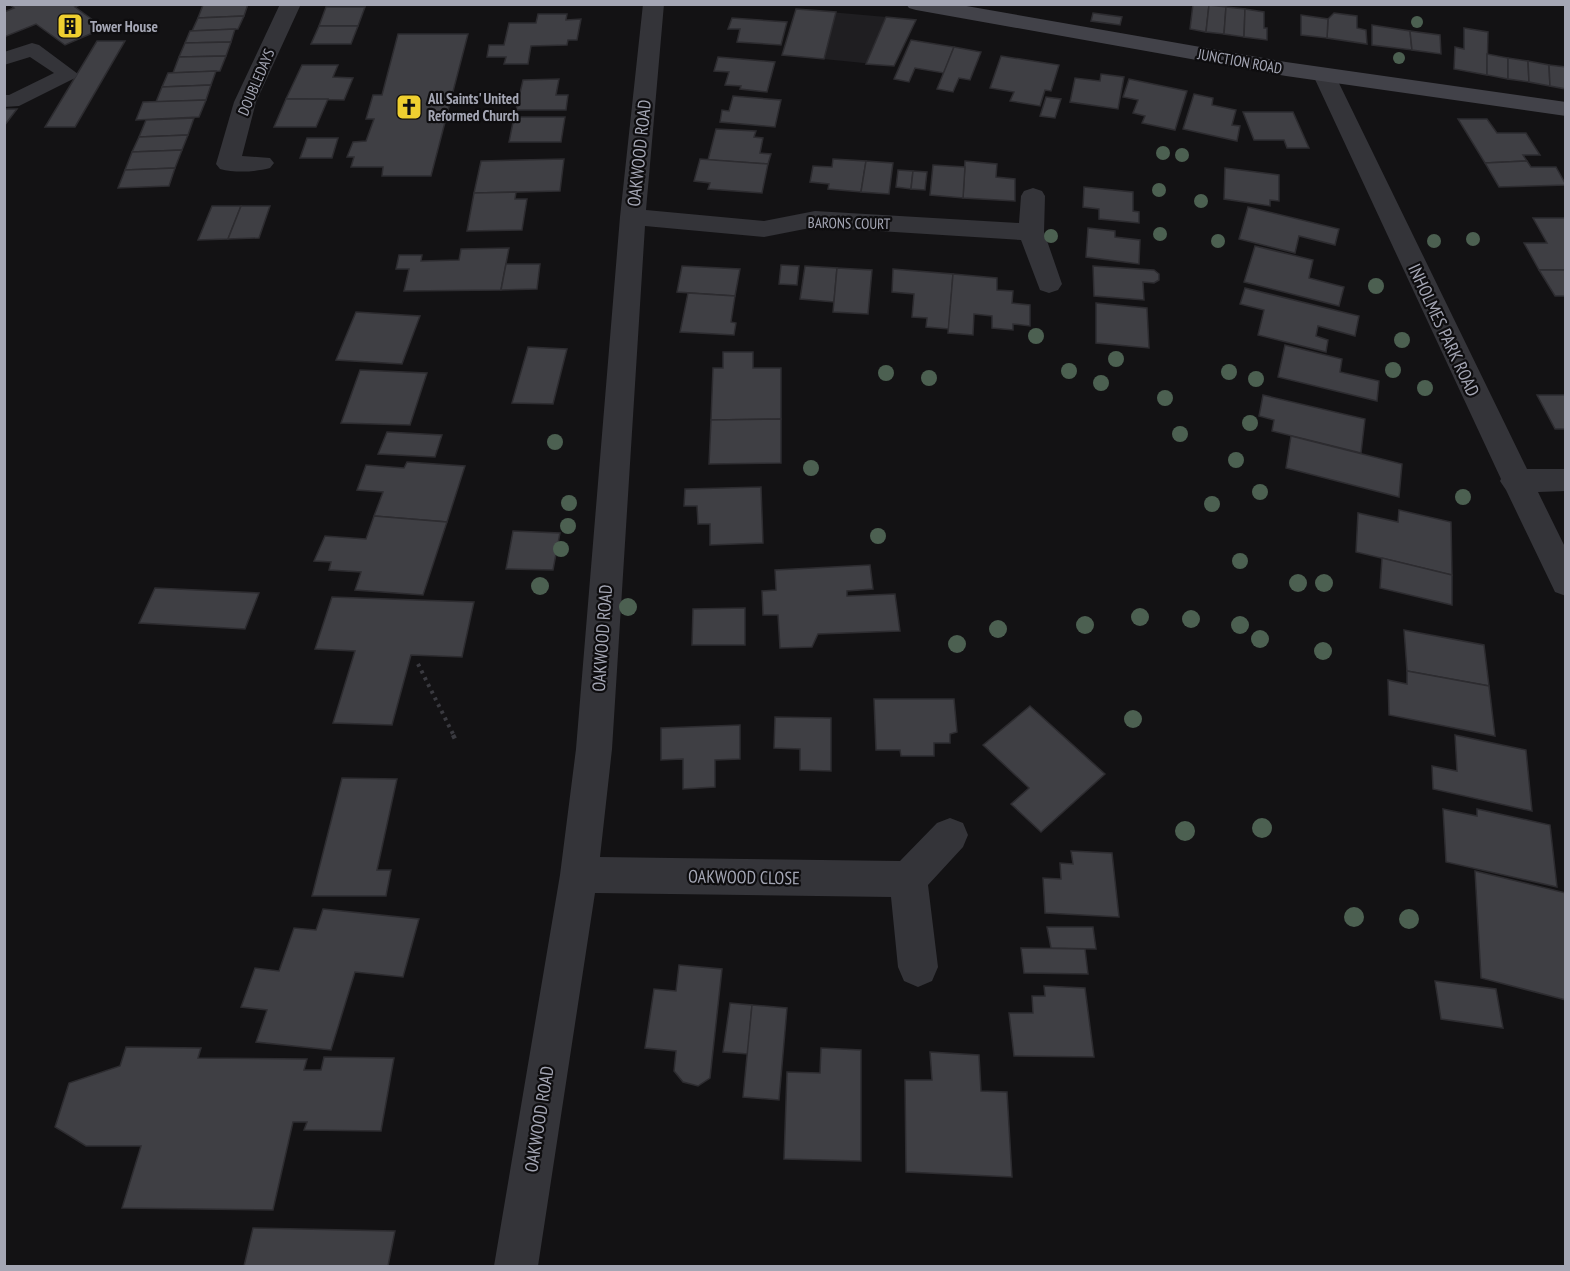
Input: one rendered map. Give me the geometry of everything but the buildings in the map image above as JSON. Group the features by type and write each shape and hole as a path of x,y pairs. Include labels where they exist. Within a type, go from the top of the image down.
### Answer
{"street":[{"name":"DOUBLEDAYS","path":"262,163 228,164 245,102 291,4"},
{"name":"OAKWOOD ROAD","path":"516,1266 579,875 594,749 633,217 654,4"},
{"name":"JUNCTION ROAD","path":"916,4 1324,75 1566,109"},
{"name":"INHOLMES PARK ROAD","path":"1324,75 1515,481 1566,583"},
{"path":"1033,196 1031,232 1049,284"},
{"name":"BARONS COURT","path":"633,217 764,229 815,219 1031,232"},
{"path":"1515,481 1566,480"},
{"path":"918,967 908,879 951,835"},
{"name":"OAKWOOD CLOSE","path":"579,875 908,879"}],"lane":[{"path":"4,59 32,49 68,74 12,102 4,101"}],"path":[{"path":"418,664 457,742"}],"shaded area":[{"path":"796,9 916,20 894,66 783,55"}],"place":[{"name":"Tower House","path":"70,26"},
{"name":"All Saints' United Reformed Church","path":"409,107"}]}
